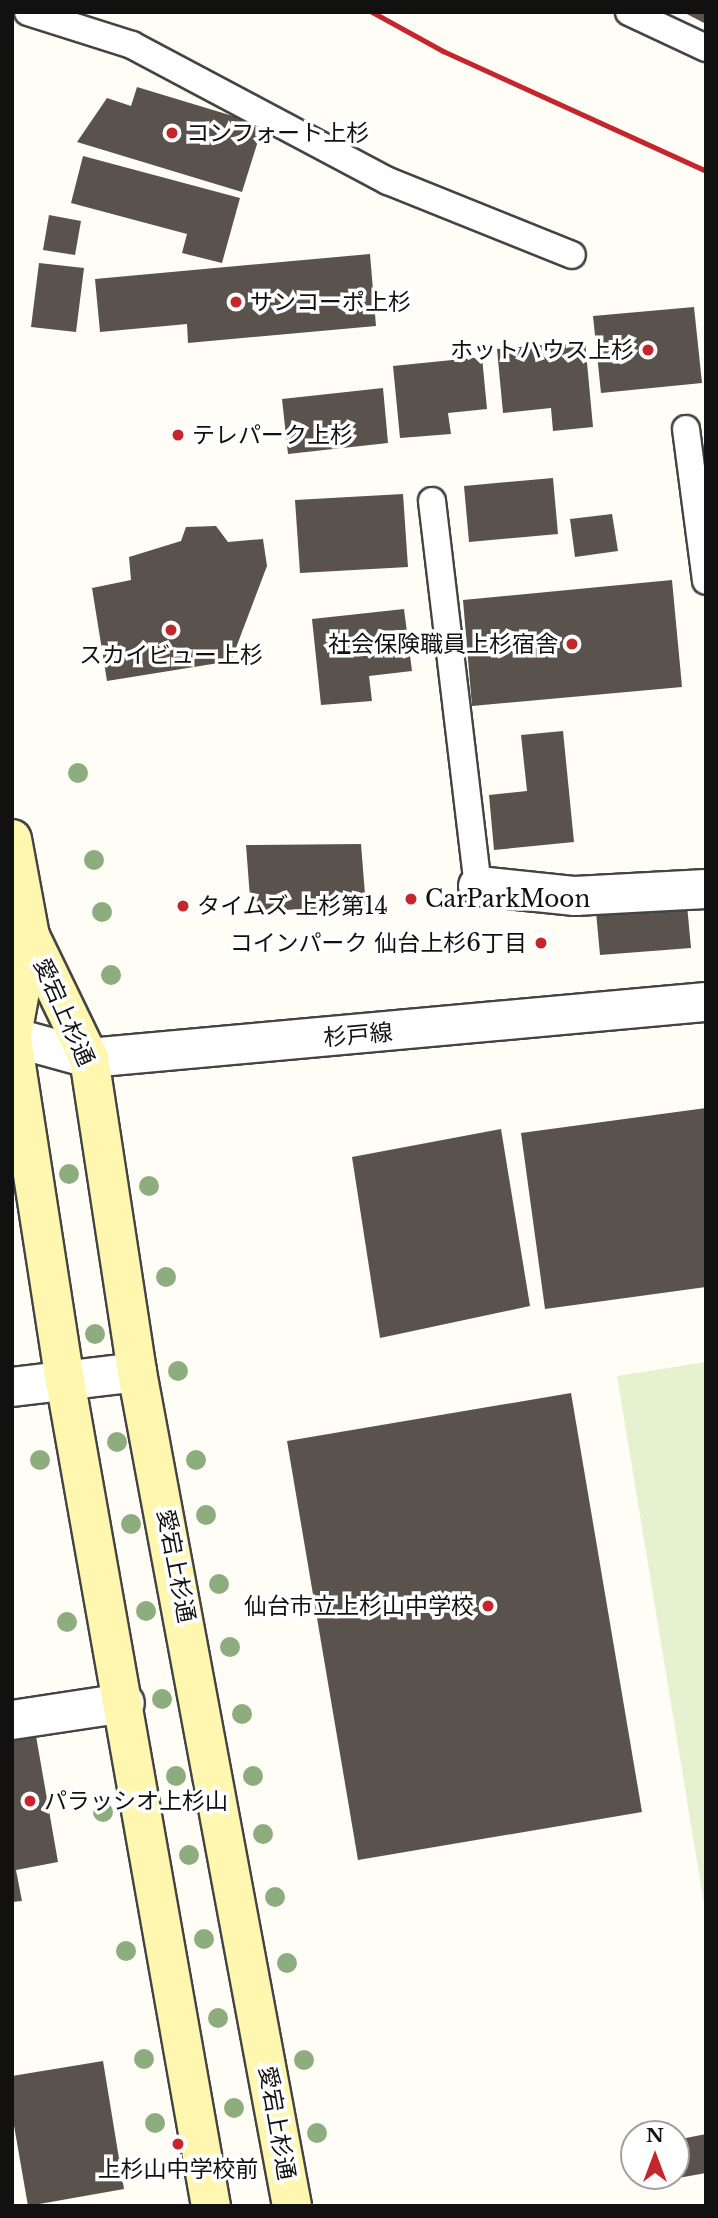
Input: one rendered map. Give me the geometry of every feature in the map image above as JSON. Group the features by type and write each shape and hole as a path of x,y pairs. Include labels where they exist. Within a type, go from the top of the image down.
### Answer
{"street":[{"name":"愛宕上杉通","path":"12,839 30,936 89,1058 137,1371 292,2206"},
{"path":"478,886 575,896 706,889"},
{"name":"愛宕上杉通","path":"30,936 12,1037 65,1380 125,1703 211,2206"},
{"name":"杉戸線","path":"12,1037 89,1058 706,1002"},
{"path":"12,1387 137,1371"},
{"path":"12,1720 125,1703"}],"lane":[{"path":"28,12 132,45 388,181 572,254"},
{"path":"629,12 706,48"},
{"path":"686,429 706,581"},
{"path":"432,501 478,886"}],"green space":[{"path":"706,1362 706,1916 617,1376"}],"building":[{"path":"683,12 706,12 706,24"},
{"name":"コンフォート上杉","path":"137,87 263,125 242,192 77,142 107,98 131,106"},
{"path":"83,156 240,198 222,263 182,253 187,234 71,203"},
{"path":"49,215 81,221 75,255 43,250"},
{"name":"サンコーポ上杉","path":"370,254 376,326 188,343 187,324 100,332 95,279"},
{"path":"39,263 84,268 76,332 31,327"},
{"name":"ホットハウス上杉","path":"694,307 702,383 601,393 593,316"},
{"path":"585,341 593,427 553,431 551,408 503,413 497,349"},
{"path":"482,357 487,409 448,413 451,434 400,438 393,366"},
{"path":"383,388 388,443 288,454 282,399"},
{"path":"553,478 558,534 469,542 464,486"},
{"path":"403,494 408,567 300,573 295,500"},
{"path":"612,514 618,551 575,557 570,519"},
{"name":"スカイビュー上杉","path":"216,526 228,542 263,539 267,566 231,661 107,681 92,588 131,580 129,557 181,541 186,527"},
{"name":"社会保険職員上杉宿舎","path":"672,580 682,687 472,706 463,600"},
{"path":"404,609 412,671 369,676 372,701 321,705 312,619"},
{"path":"563,731 574,842 494,850 489,795 527,791 521,735"},
{"path":"361,844 366,907 251,911 246,845"},
{"path":"687,905 691,948 600,955 596,912"},
{"path":"706,1108 706,1287 545,1309 521,1133"},
{"path":"501,1129 530,1306 380,1338 352,1157"},
{"path":"571,1393 642,1812 358,1860 287,1441"},
{"name":"パラッシオ上杉山","path":"36,1736 58,1862 16,1870 22,1901 12,1902 12,1740"},
{"path":"103,2061 124,2189 28,2206 12,2114 12,2076"},
{"path":"706,2134 706,2173 690,2176 690,2137"}],"railway":[{"path":"372,12 443,51 706,171"}],"place":[{"name":"コンフォート上杉","path":"172,133"},
{"name":"サンコーポ上杉","path":"236,302"},
{"name":"ホットハウス上杉","path":"648,350"},
{"name":"テレパーク上杉","path":"178,435"},
{"name":"スカイビュー上杉","path":"171,630"},
{"name":"社会保険職員上杉宿舎","path":"572,644"},
{"name":"CarParkMoon","path":"411,899"},
{"name":"タイムズ 上杉第14","path":"183,906"},
{"name":"コインパーク 仙台上杉6丁目","path":"541,943"},
{"name":"仙台市立上杉山中学校","path":"488,1606"},
{"name":"パラッシオ上杉山","path":"30,1801"},
{"name":"上杉山中学校前","path":"178,2144"}]}
